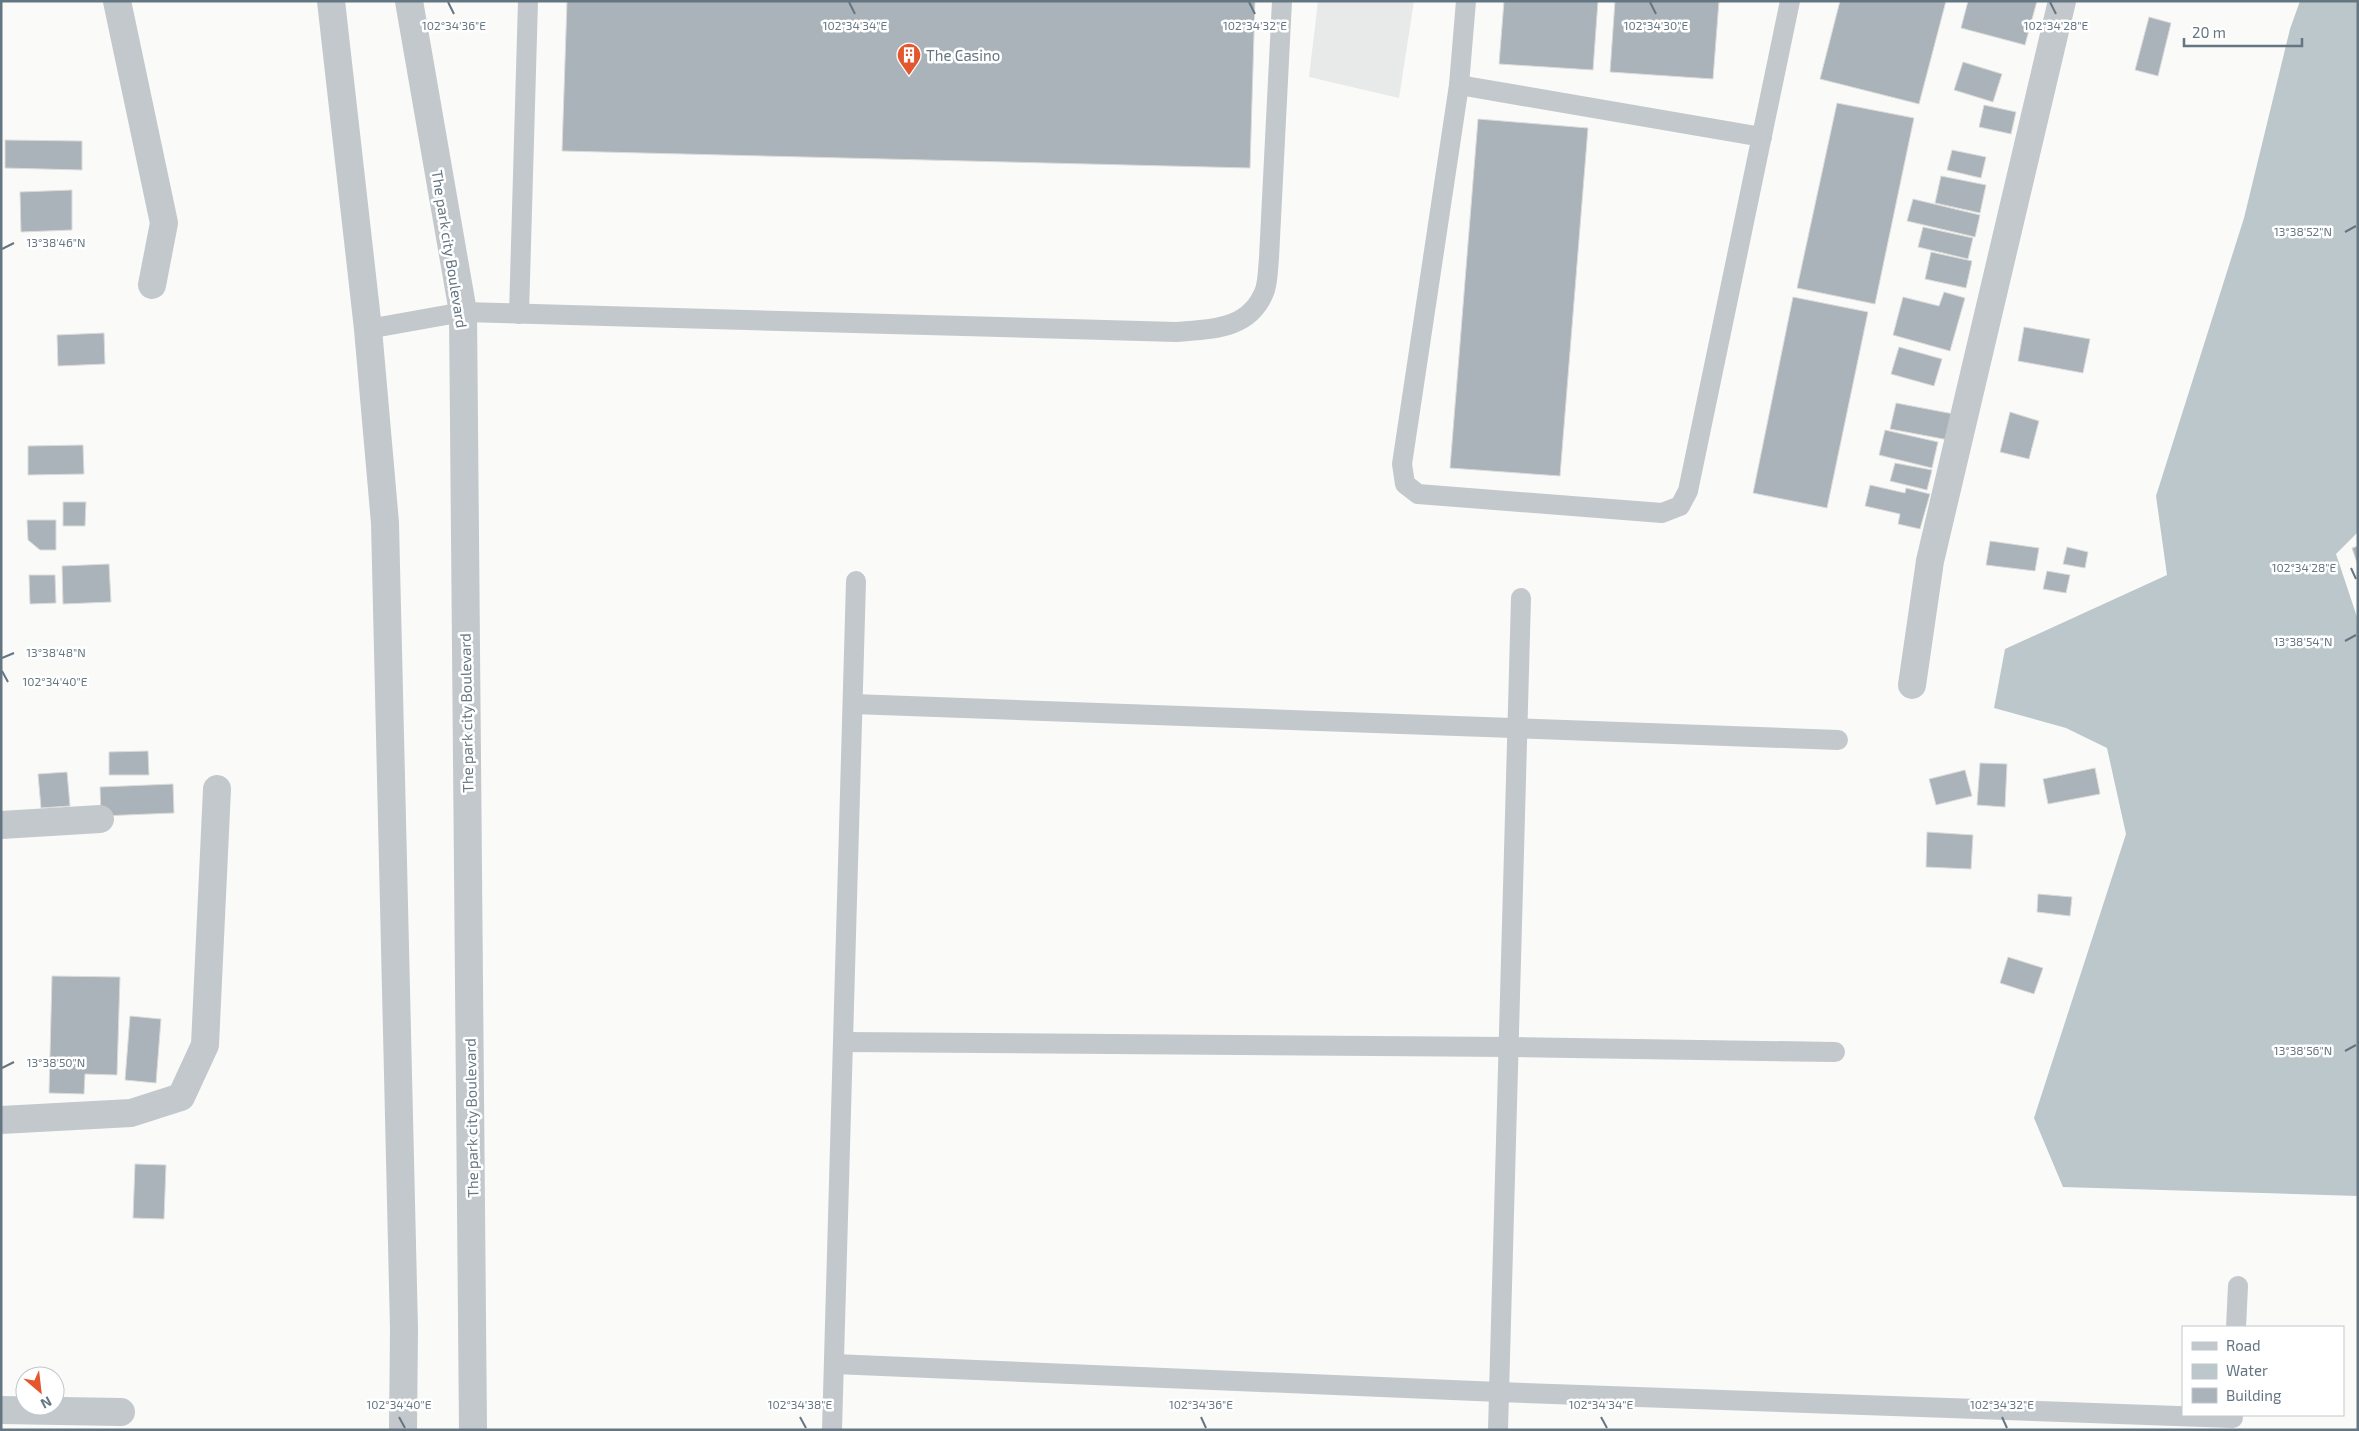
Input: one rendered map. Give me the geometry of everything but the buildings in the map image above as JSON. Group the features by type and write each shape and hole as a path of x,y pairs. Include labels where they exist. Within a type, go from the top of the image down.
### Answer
{"street":[{"path":"117,1 164,224 152,285"},
{"path":"331,1 368,330 385,523 404,1329 403,1430"},
{"name":"The park city Boulevard","path":"409,1 463,312 473,1430"},
{"path":"1912,685 1930,561 2062,1"},
{"path":"1,1120 131,1113 181,1097 205,1045 217,789"},
{"path":"1,825 100,819"},
{"path":"1,1410 121,1412"}],"lane":[{"path":"519,314 528,1"},
{"path":"368,330 463,312 1176,332 1220,329 1252,314 1265,289 1269,258 1282,1"},
{"path":"1466,1 1459,85 1402,464 1405,484 1418,494 1662,513 1680,506 1688,491 1790,1"},
{"path":"1459,85 1762,137"},
{"path":"832,1430 856,581"},
{"path":"1498,1430 1521,598"},
{"path":"853,704 1838,740"},
{"path":"843,1042 1509,1047 1835,1052"},
{"path":"2236,1326 2238,1286"},
{"path":"834,1364 2232,1421"}],"shaded area":[{"path":"1318,1 1414,1 1399,98 1309,77"}],"water":[{"path":"2300,1 2358,1 2358,532 2336,554 2358,620 2358,1196 2063,1187 2034,1118 2126,834 2107,748 2066,728 1994,708 2005,649 2167,575 2156,496 2244,218 2290,29"}],"place":[{"name":"The Casino","path":"909,76"}]}
